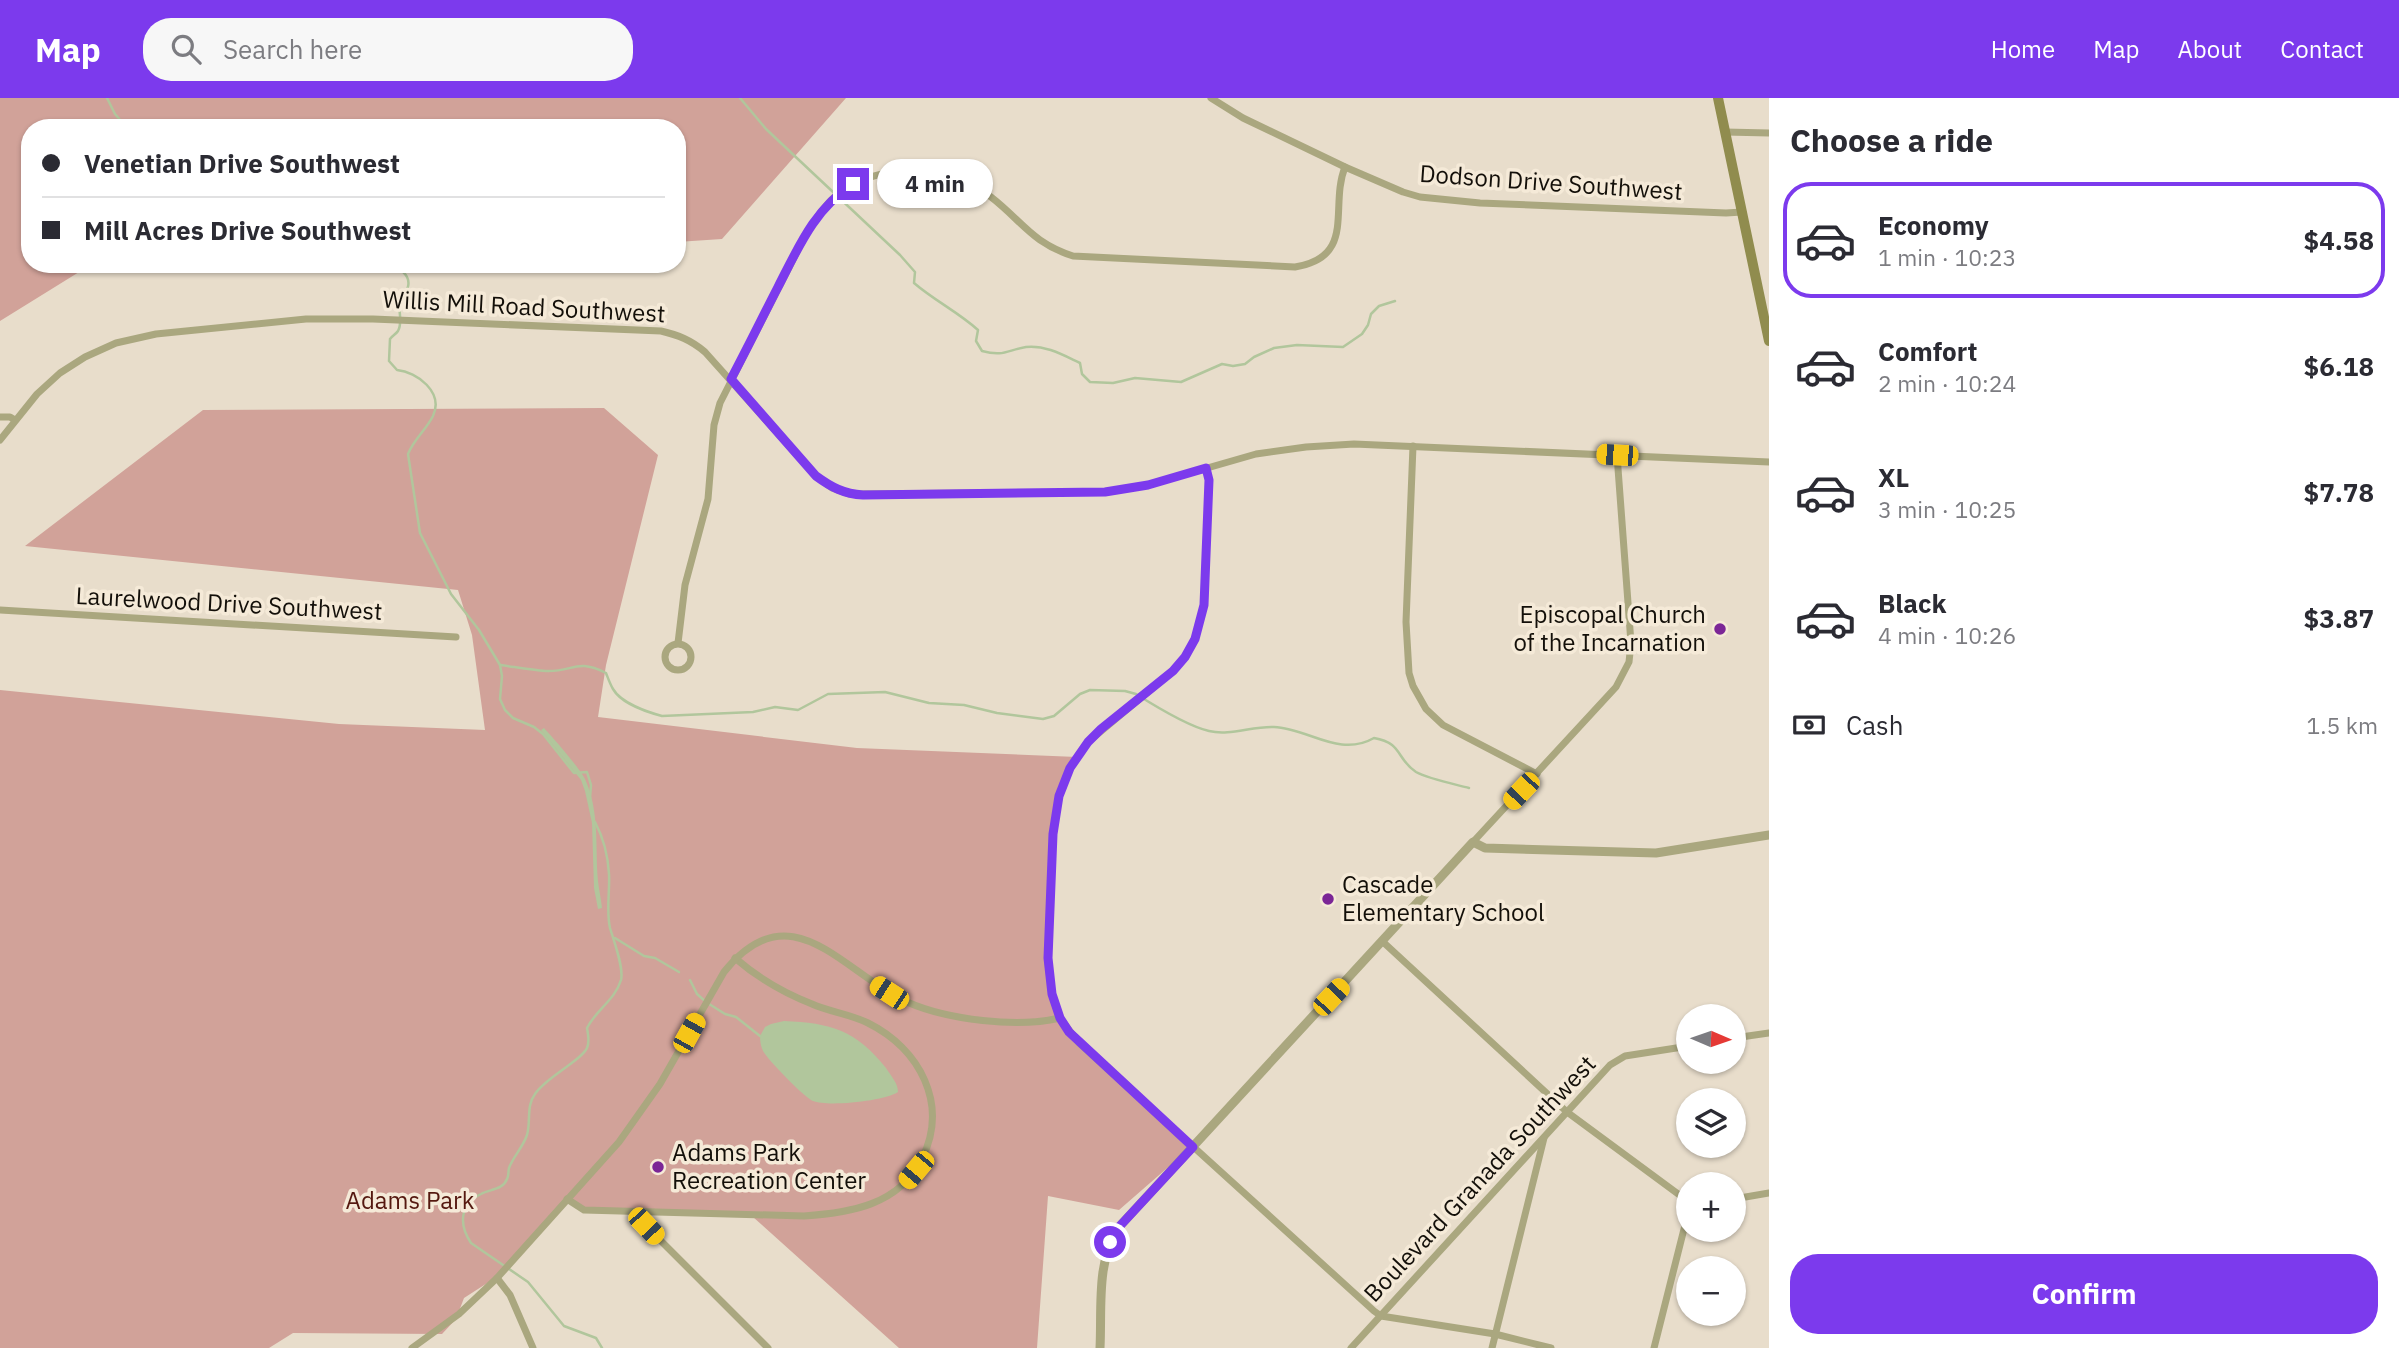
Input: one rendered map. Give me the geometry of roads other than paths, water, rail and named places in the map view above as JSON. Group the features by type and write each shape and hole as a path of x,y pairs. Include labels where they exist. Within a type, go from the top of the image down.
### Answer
{"main road":[{"path":"1718,98 1769,341"}],"street":[{"name":"Dodson Drive Southwest","path":"1211,98 1243,118 1345,166 1403,192 1437,200 1685,212 1742,212"},
{"path":"1726,132 1769,133"},
{"path":"678,643 685,585 708,499 714,425 720,403 803,240 817,217 840,192 868,178 905,172 938,174 961,180 991,197 1041,242 1073,256 1295,267 1318,260 1335,242 1339,225 1341,177 1345,166"},
{"name":"Willis Mill Road Southwest","path":"0,440 37,394 60,373 85,357 116,343 156,334 306,319 384,319 661,331 678,335 694,343 731,379 816,476 832,488 849,494 1105,492 1148,485 1256,454 1354,444 1769,462"},
{"path":"0,417 15,421"},
{"path":"1413,446 1406,622 1413,686 1426,709 1443,725 1537,774"},
{"path":"1100,1348 1104,1265 1111,1239 1118,1228 1616,687 1629,662 1631,643 1617,455"},
{"path":"1206,468 1209,480 1204,605 1195,639 1173,671 1088,742 1070,768 1059,796 1053,834 1048,964 1052,994 1060,1018 1079,1043 1381,1315 1495,1334 1551,1348"},
{"name":"Laurelwood Drive Southwest","path":"0,610 456,637"},
{"path":"1474,842 1485,848 1656,853 1769,835"},
{"path":"412,1348 459,1314 497,1278 639,1116 724,972 735,958 749,947 782,937 800,938 827,948 889,993 929,1010 980,1020 1043,1022 1060,1018"},
{"path":"1382,941 1567,1112 1676,1192"},
{"path":"566,1199 584,1210 804,1216 855,1210 880,1202 902,1188 916,1170 927,1149 933,1120 930,1089 917,1066 900,1045 868,1023 813,1005 779,989 754,974 735,958"},
{"path":"1746,1036 1769,1032"},
{"name":"Boulevard Granada Southwest","path":"1351,1348 1617,1060 1625,1056 1676,1048"},
{"path":"1492,1348 1545,1136"},
{"path":"1746,1197 1769,1193"},
{"path":"643,1212 646,1226 768,1348"},
{"path":"1654,1348 1681,1242"},
{"path":"497,1278 510,1295 533,1348"}],"waterway":[{"path":"107,98 119,119"},
{"path":"740,98 766,129 900,255 915,272 914,283 978,330 976,341 982,351 995,353 1026,347 1047,349 1080,363 1082,374 1090,382 1113,383 1135,378 1181,382 1222,364 1245,364 1274,348 1297,345 1343,347 1362,334 1371,314 1379,306 1395,301"},
{"path":"404,273 407,277 407,290 400,303 399,328 390,339 389,361 397,370 420,379 432,391 435,399 433,416 408,454 420,533 451,594 479,630 500,665 500,699 505,710 513,718 543,734 574,773 587,772 591,785 590,798"},
{"path":"500,665 546,671 588,666 606,673 613,689 622,699 662,716 753,712 775,707 798,710 828,694 885,692 929,703 964,705 997,713 1043,719 1054,716 1080,694 1090,690 1125,691 1136,694 1181,720 1209,731 1274,727 1336,744 1361,743 1374,738 1383,740 1395,748 1416,772 1469,788"},
{"path":"595,822 608,860 609,921 620,962 621,980 587,1028 587,1048 547,1081 532,1099 527,1135 509,1168 505,1183 468,1204 463,1222 471,1243 528,1282 564,1326 596,1338 602,1348"},
{"path":"615,938 644,956 655,958 679,972"},
{"path":"690,980 697,994 706,1002 725,1014 736,1017 760,1036"}],"place":[{"name":"Episcopal Church of the Incarnation","path":"1720,629"},
{"name":"Cascade Elementary School","path":"1328,899"},
{"name":"Adams Park Recreation Center","path":"658,1167"}],"park label":[{"name":"Adams Park","path":"410,1201"}]}
